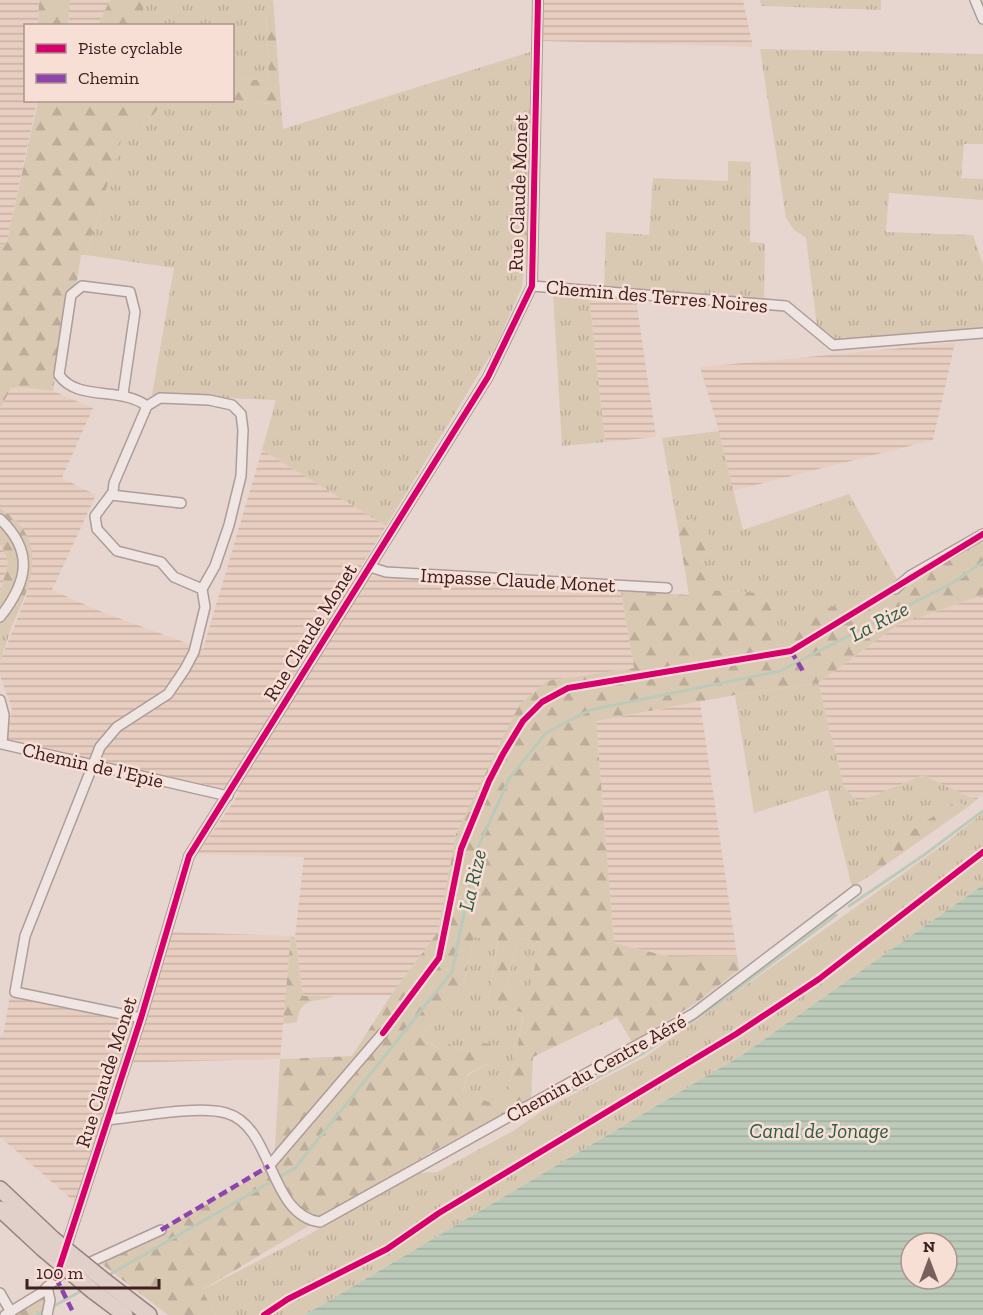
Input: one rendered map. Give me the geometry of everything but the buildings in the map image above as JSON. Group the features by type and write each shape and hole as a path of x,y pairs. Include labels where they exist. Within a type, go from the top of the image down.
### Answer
{"highway":[{"path":"0,1189 47,1243"},
{"path":"0,1209 100,1286 149,1315"},
{"path":"100,1286 125,1315"}],"street":[{"name":"Rue Claude Monet","path":"56,1278 84,1199 189,856 488,377 532,286 538,0"},
{"path":"975,0 983,19"},
{"path":"123,394 135,312 130,292 82,286 71,296 59,375 65,384 77,389 123,394 147,406"},
{"name":"Chemin des Terres Noires","path":"532,286 786,306 833,345 983,333"},
{"path":"141,1018 15,992 25,936 100,747 117,727 168,694 194,652 205,607 202,589 219,556 241,476 243,430 241,414 232,405 209,400 160,398 147,406 111,495 95,516 97,529 108,540 110,546 117,551 161,562 174,578 202,589"},
{"path":"111,495 181,503"},
{"path":"0,519 19,542 23,559 23,578 14,599 0,617"},
{"path":"895,589 910,576 983,534"},
{"name":"Impasse Claude Monet","path":"370,567 386,572 667,588"},
{"name":"Chemin de l'Epie","path":"0,700 4,715 2,744 228,796"},
{"name":"Chemin du Centre Aéré","path":"270,1168 297,1212 306,1221 320,1222 693,1014 856,890"},
{"path":"107,1120 207,1110 226,1113 243,1121 254,1134 270,1168 383,1033"},
{"path":"0,1293 8,1313 47,1287 56,1278 161,1230"},
{"path":"47,1287 50,1300 47,1315"}],"shaded area":[{"path":"0,0 39,0 38,24 24,24 24,102 37,102 6,245 0,244"},
{"path":"70,0 110,0 98,24 68,24"},
{"path":"543,0 743,0 753,47 543,41"},
{"path":"589,296 636,299 656,437 605,442"},
{"path":"955,343 933,440 732,491 719,431 700,367"},
{"path":"12,386 53,391 93,408 62,478 96,495 52,590 102,612 203,649 262,450 386,526 356,575 621,591 634,668 547,681 456,834 438,932 391,995 303,996 295,937 304,857 197,854 240,792 6,740 12,708 0,676 0,662 28,592 21,525 0,507 0,409"},
{"path":"0,541 8,562 0,594"},
{"path":"983,595 983,794 976,800 923,775 858,802 844,787 818,683 898,625"},
{"path":"700,702 737,956 671,957 614,943 596,721"},
{"path":"172,932 291,936 280,1059 120,1063 77,1204 0,1137 0,1036 3,1035 11,990 147,1017"}],"green space":[{"path":"39,0 70,0 68,24 38,24"},
{"path":"110,0 147,0 138,23 140,24 98,24"},
{"path":"147,0 273,0 274,11 266,11 269,81 234,78 234,24 137,24"},
{"path":"760,0 881,0 881,10 761,6"},
{"path":"266,11 274,11 281,105 234,100 234,78 269,81"},
{"path":"760,49 983,54 983,144 964,144 961,178 983,179 983,200 889,193 886,232 973,235 983,264 983,331 841,342 827,337 817,327 806,238 794,230 786,218"},
{"path":"530,52 529,234 522,287 496,346 386,526 262,450 276,400 152,395 174,268 86,255 124,131 152,115 163,102 234,102 234,100 281,105 283,129"},
{"path":"38,102 163,102 153,115 124,131 86,255 81,255 77,281 68,291 53,391 12,386 0,409 0,244 6,245"},
{"path":"728,161 751,162 750,242 765,243 764,300 604,287 606,232 649,235 653,178 728,181"},
{"path":"553,293 589,296 605,442 562,446"},
{"path":"719,431 743,530 849,494 903,590 859,597 794,633 780,630 764,593 709,590 692,519 677,523 662,438"},
{"path":"0,507 21,526 28,538 31,551 31,576 28,589 12,626 0,614 0,594 8,562 0,541"},
{"path":"692,519 711,536 712,551 701,561 714,576 709,590 764,593 780,630 794,633 804,617 859,597 903,590 983,534 983,595 898,625 818,683 735,695 596,721 614,943 671,957 737,956 739,970 693,1005 632,1042 617,1017 533,1057 531,1098 430,1153 202,1290 216,1315 168,1315 102,1264 274,1166 280,1059 352,1056 391,995 438,932 456,834 519,705 547,681 634,668 621,591 689,595 677,523","holes":["474,937 498,940 488,1003 524,1013 509,1089 504,1095 489,1102 463,1091 468,1074 489,1063 498,1063 495,1045 483,1043 476,1052 466,1051 453,1046 441,1036 439,1049 420,1038 464,983","518,938 541,942 528,994 506,988"]},
{"path":"0,614 12,626 0,662"},
{"path":"818,683 844,787 858,802 923,775 976,800 968,807 956,801 889,846 871,863 871,875 852,887 828,790 754,813 735,695"},
{"path":"956,801 968,807 871,875 871,863 889,846"},
{"path":"983,813 983,885 742,1055 305,1315 216,1315 202,1290 310,1234 416,1173 437,1172 513,1131 543,1110 645,1057 943,845"},
{"path":"291,936 295,937 303,996 335,996 309,1002 301,1008 297,1022 283,1024"},
{"path":"474,937 498,939 488,1003 524,1012 509,1089 504,1095 490,1102 463,1092 468,1075 489,1063 476,1052 457,1048 441,1037 440,1049 420,1038 464,983"},
{"path":"518,938 541,942 529,995 506,988"},
{"path":"46,1296 44,1315 14,1315"}],"water":[{"name":"Canal de Jonage","path":"983,885 983,1315 305,1315 742,1055"}],"waterway":[{"name":"La Rize","path":"107,1276 295,1168 452,972 477,850 509,779 546,733 590,710 780,671 954,582 983,562"},
{"path":"849,906 983,811"},
{"path":"544,1106 642,1054 713,1007 836,915"},
{"name":"La Rize","path":"52,1307 83,1290"},
{"name":"La Rize","path":"37,1315 46,1310"}],"marked path":[{"path":"791,651 803,671"},
{"path":"161,1230 269,1166"},
{"path":"56,1278 73,1312"}],"cycle path":[{"path":"56,1278 141,1018 189,856 488,377 532,286 538,0"},
{"path":"383,1033 439,958 461,849 489,781 503,754 523,721 542,702 568,688 791,651 983,534"},
{"path":"264,1315 288,1299 387,1249 439,1213 736,1034 819,979 983,852"}]}
